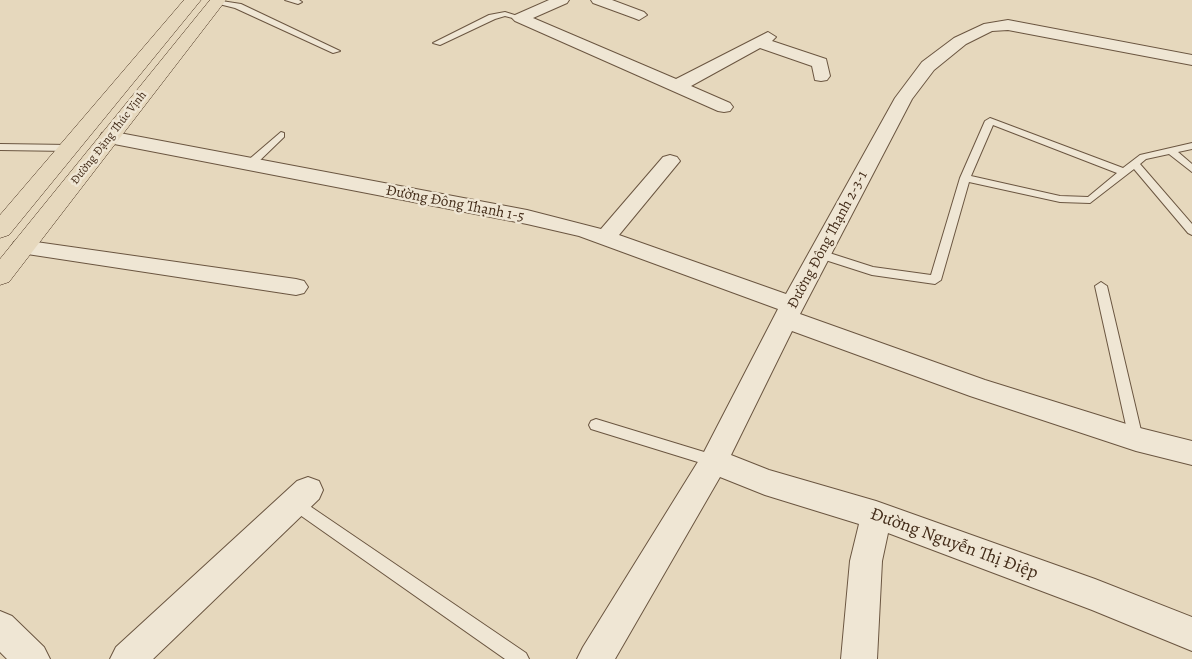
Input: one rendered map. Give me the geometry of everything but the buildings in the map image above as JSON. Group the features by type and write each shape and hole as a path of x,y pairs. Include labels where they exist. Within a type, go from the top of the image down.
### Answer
{"main road":[{"name":"Đường Đặng Thúc Vịnh","path":"0,230 193,0"},
{"name":"Đường Đặng Thúc Vịnh","path":"0,276 218,0"}],"street":[{"path":"520,18 562,0"},
{"path":"598,0 639,15"},
{"path":"520,18 724,106"},
{"name":"Đường Đông Thạnh 2-3-1","path":"595,659 714,461 789,312 904,98 928,66 960,41 989,27 1008,25 1192,60"},
{"path":"677,86 764,40 820,63 821,76"},
{"name":"Đường Đông Thạnh 1-5","path":"109,137 527,217 585,231 979,389 1136,439 1192,453"},
{"path":"605,238 670,161"},
{"path":"22,247 296,287"},
{"name":"Đường Nguyễn Thị Điệp","path":"714,461 765,482 876,515 1095,595 1192,634"},
{"path":"128,659 301,497"},
{"path":"859,659 866,561 876,515"},
{"path":"0,628 32,659"}],"lane":[{"path":"218,0 238,6 336,51"},
{"path":"289,0 298,2"},
{"path":"437,43 492,17 506,14 520,18"},
{"path":"820,254 872,271 935,280 965,178 990,121 1123,172"},
{"path":"250,164 281,135"},
{"path":"965,178 1060,199 1090,200 1143,157 1192,146"},
{"path":"0,147 69,148"},
{"path":"1172,152 1192,169"},
{"path":"1134,163 1192,231"},
{"path":"1101,286 1136,439"},
{"path":"596,424 714,461"},
{"path":"301,497 520,659"}]}
